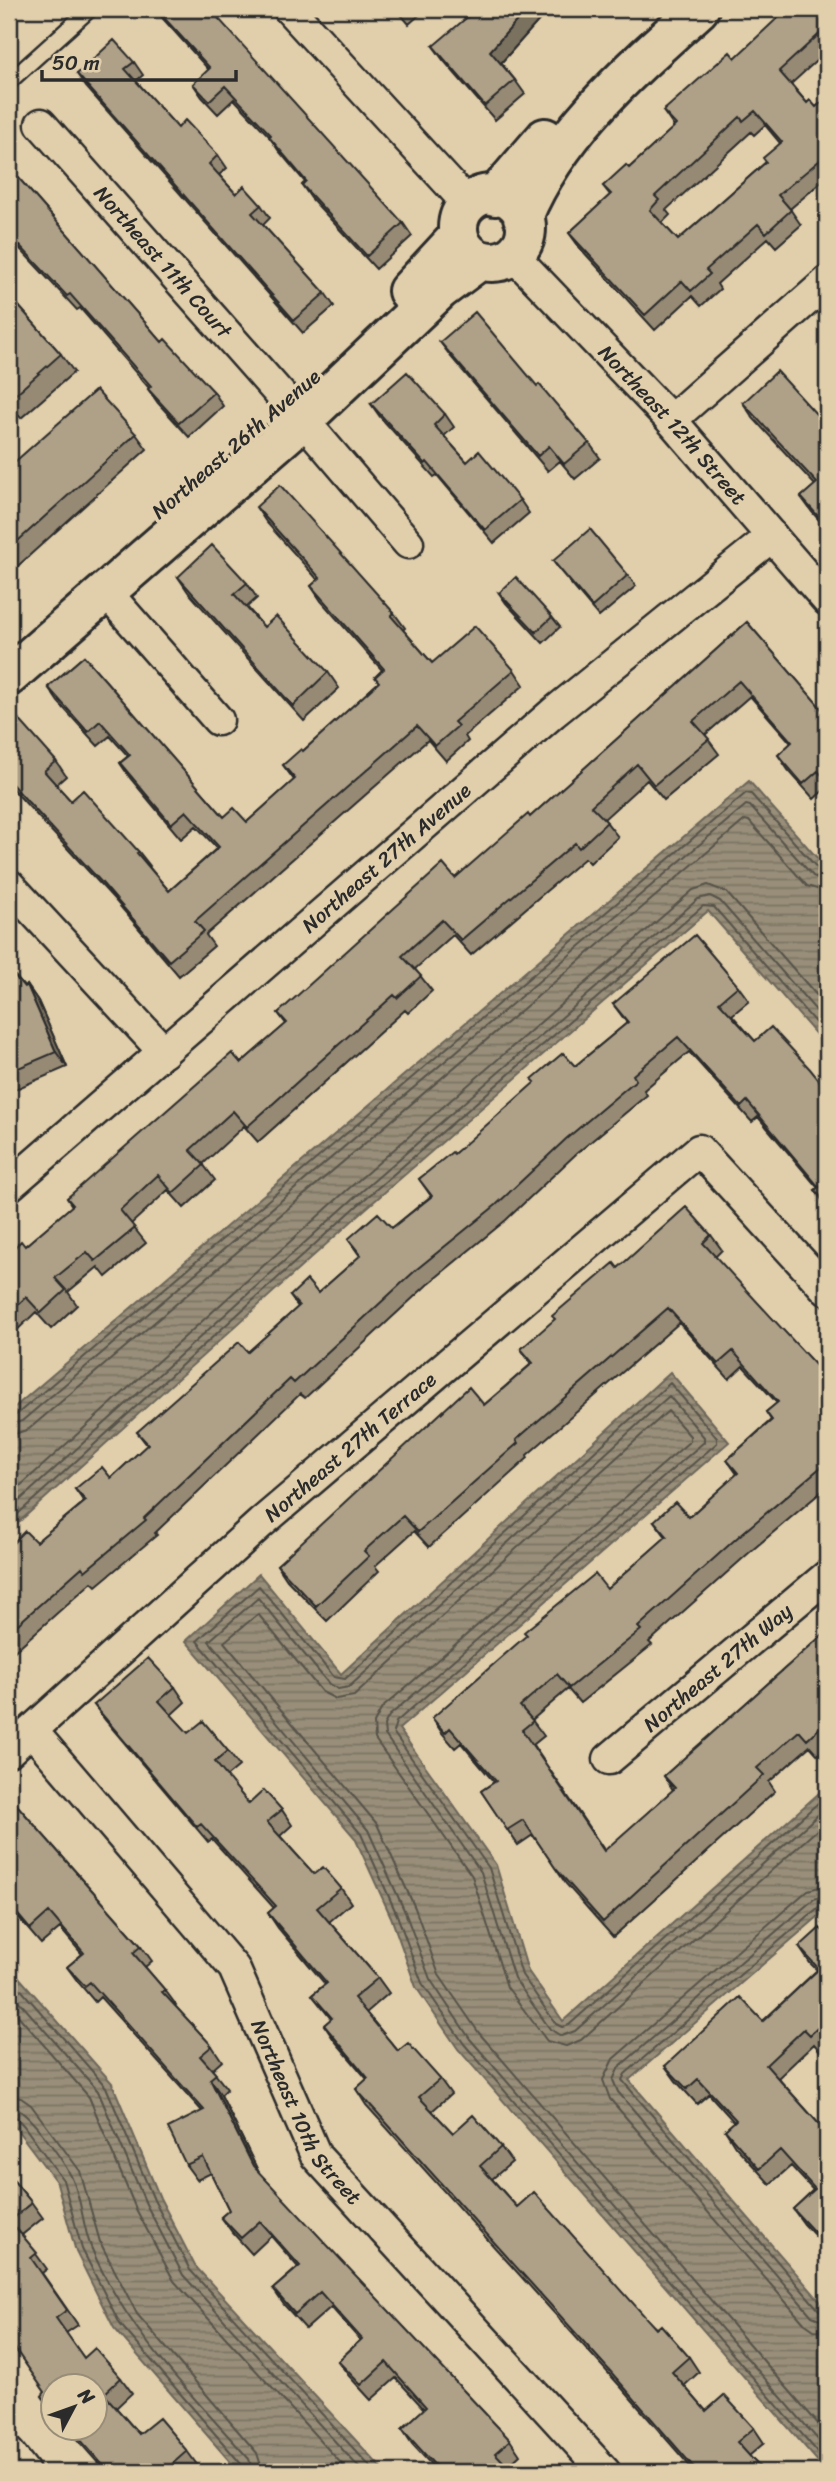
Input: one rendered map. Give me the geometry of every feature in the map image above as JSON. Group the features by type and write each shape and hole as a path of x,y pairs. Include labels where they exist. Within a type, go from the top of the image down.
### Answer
{"street":[{"name":"Northeast 12th Street","path":"289,9 670,420 827,600"},
{"path":"490,228 521,168 583,89 661,9"},
{"name":"Northeast 26th Avenue","path":"9,646 440,290 588,115 699,9"},
{"name":"Northeast 11th Court","path":"41,124 294,410"},
{"path":"670,420 827,282"},
{"name":"Northeast 26th Avenue","path":"294,410 408,543"},
{"name":"Northeast 26th Avenue","path":"9,676 107,593 294,410"},
{"name":"Northeast 27th Avenue","path":"9,1186 553,713 772,536"},
{"path":"107,593 218,720"},
{"path":"9,885 164,1052"},
{"name":"Northeast 27th Terrace","path":"9,1751 261,1523 699,1150 827,1290"},
{"name":"Northeast 27th Way","path":"609,1759 827,1576"},
{"name":"Northeast 10th Street","path":"33,1732 234,1968 316,2156 605,2472"},
{"path":"9,2453 24,2472"}],"lane":[{"path":"9,82 90,9"}],"water":[{"path":"749,781 827,869 827,1047 708,911 363,1211 9,1531 9,1412"},
{"path":"670,1372 729,1442 399,1729 496,1865 528,1971 563,2021 827,1786 827,1909 629,2080 827,2309 827,2472 458,2049 416,1987 391,1917 355,1838 186,1641 259,1574 341,1674"},
{"path":"9,1966 112,2083 160,2198 195,2266 385,2472 239,2472 114,2328 76,2252 57,2183 9,2119"}],"building":[{"path":"156,9 210,9 403,223 367,256 302,185 306,181 269,137 271,135 225,86 209,101 193,84 210,68"},
{"path":"477,9 527,9 490,51 515,80 485,106 433,46"},
{"path":"787,9 827,9 827,31 825,29 779,71 807,103 810,100 816,107 827,98 827,156 778,195 791,210 766,233 758,224 706,270 710,274 691,291 682,281 645,315 569,233 611,194 603,186 626,165 629,168 676,125 663,111 730,52 735,58","holes":["755,111 782,142 763,158 766,162 678,240 650,210 659,200 655,196 740,117 743,121"]},
{"path":"114,40 134,62 125,69 178,128 185,120 218,155 209,164 236,194 244,186 261,205 252,213 325,293 294,320 77,74"},
{"path":"9,167 162,342 165,339 214,392 179,423 148,389 151,386 70,294 67,296 9,234"},
{"path":"9,295 61,354 9,400"},
{"path":"475,312 589,443 564,464 549,446 538,456 440,342"},
{"path":"777,371 827,426 827,526 801,497 817,483 743,403"},
{"path":"407,372 445,414 434,425 467,462 479,451 520,500 485,530 427,462 425,464 371,404"},
{"path":"96,390 136,434 9,549 9,467"},
{"path":"280,485 394,613 391,616 432,663 475,626 514,670 454,722 458,726 435,746 417,726 195,921 204,931 169,961 9,781 9,725 17,717 56,761 44,771 71,801 83,790 139,852 137,853 169,891 219,847 186,811 171,824 120,763 130,755 100,721 88,732 48,687 84,656 224,817 234,808 247,822 295,779 283,765 301,749 303,751 379,682 375,677 384,669 311,586 320,578 256,507"},
{"path":"590,529 628,575 592,607 553,561"},
{"path":"212,545 247,583 234,594 264,627 276,616 328,672 293,706 178,577"},
{"path":"516,577 552,617 536,632 499,593"},
{"path":"747,622 827,715 827,781 818,771 803,784 778,755 792,742 739,681 693,721 709,739 654,785 637,764 591,806 607,822 579,848 575,843 461,940 442,920 402,956 421,976 397,998 394,995 247,1127 233,1111 190,1150 204,1165 173,1193 158,1175 120,1210 135,1228 95,1261 87,1252 55,1278 66,1290 41,1313 26,1297 9,1313 9,1253 21,1241 25,1246 73,1205 67,1198 232,1053 241,1063 287,1023 278,1013 443,864 455,878 528,814 530,817"},
{"path":"695,935 738,986 719,1002 755,1041 771,1027 827,1090 827,1204 815,1190 819,1187 747,1101 741,1107 678,1037 633,1075 636,1080 566,1139 496,1205 417,1269 294,1383 290,1379 144,1518 146,1520 85,1571 82,1567 9,1632 9,1547 25,1531 36,1542 86,1501 75,1489 102,1467 111,1478 148,1444 137,1432 239,1342 248,1352 299,1306 290,1296 307,1280 318,1293 361,1255 348,1239 378,1213 392,1228 432,1196 419,1179 452,1152 454,1154 535,1082 532,1079 563,1053 575,1066 628,1022 613,1004"},
{"path":"9,969 24,987 27,985 56,1052 9,1072"},
{"path":"686,1207 711,1235 703,1243 819,1369 822,1367 827,1373 827,1462 739,1536 638,1627 641,1630 569,1688 557,1674 520,1706 533,1721 522,1730 604,1851 675,1788 664,1776 827,1631 827,1721 807,1740 799,1731 757,1768 764,1775 603,1922 556,1869 523,1820 507,1830 481,1791 496,1781 450,1728 445,1733 432,1718 527,1635 524,1632 595,1574 607,1589 667,1536 654,1521 675,1502 689,1517 738,1473 727,1460 772,1420 766,1412 778,1402 733,1351 718,1364 668,1308 516,1440 518,1443 418,1532 403,1516 364,1551 369,1556 316,1606 277,1565 469,1387 484,1405 533,1363 521,1349 555,1319 552,1316 614,1263 618,1268"},
{"path":"148,1658 175,1687 159,1701 188,1733 203,1721 228,1751 215,1762 249,1804 264,1790 282,1810 267,1822 314,1874 323,1867 341,1888 317,1908 378,1978 354,1998 398,2051 408,2043 440,2079 419,2097 453,2133 473,2115 501,2147 480,2166 517,2207 534,2192 656,2329 661,2325 689,2357 672,2372 706,2411 724,2395 754,2428 737,2442 764,2472 698,2472 356,2089 368,2078 324,2025 332,2018 312,1995 327,1983 268,1913 276,1906 201,1824 197,1827 94,1705"},
{"path":"9,1796 141,1946 133,1953 165,1990 162,1992 212,2046 200,2056 216,2074 210,2079 253,2166 510,2440 495,2453 513,2472 441,2472 402,2429 426,2407 386,2362 361,2385 338,2361 362,2339 320,2292 295,2314 273,2289 300,2266 260,2221 241,2238 221,2217 229,2210 203,2157 186,2165 168,2128 204,2110 90,1982 85,1986 67,1967 84,1953 49,1912 30,1929 9,1904"},
{"path":"820,1928 827,1935 827,2019 810,2035 804,2029 766,2065 827,2133 827,2246 793,2209 815,2189 780,2150 759,2169 725,2130 736,2120 698,2079 687,2089 665,2066 740,1997 763,2021 819,1969 799,1947"},
{"path":"9,2175 32,2203 10,2221 37,2253 31,2258 67,2310 56,2318 84,2358 95,2348 121,2378 108,2390 108,2372 38,2372 38,2382 9,2340"},
{"path":"108,2399 139,2434 159,2418 187,2451 170,2466 175,2472 109,2472 82,2442 108,2442"}]}
